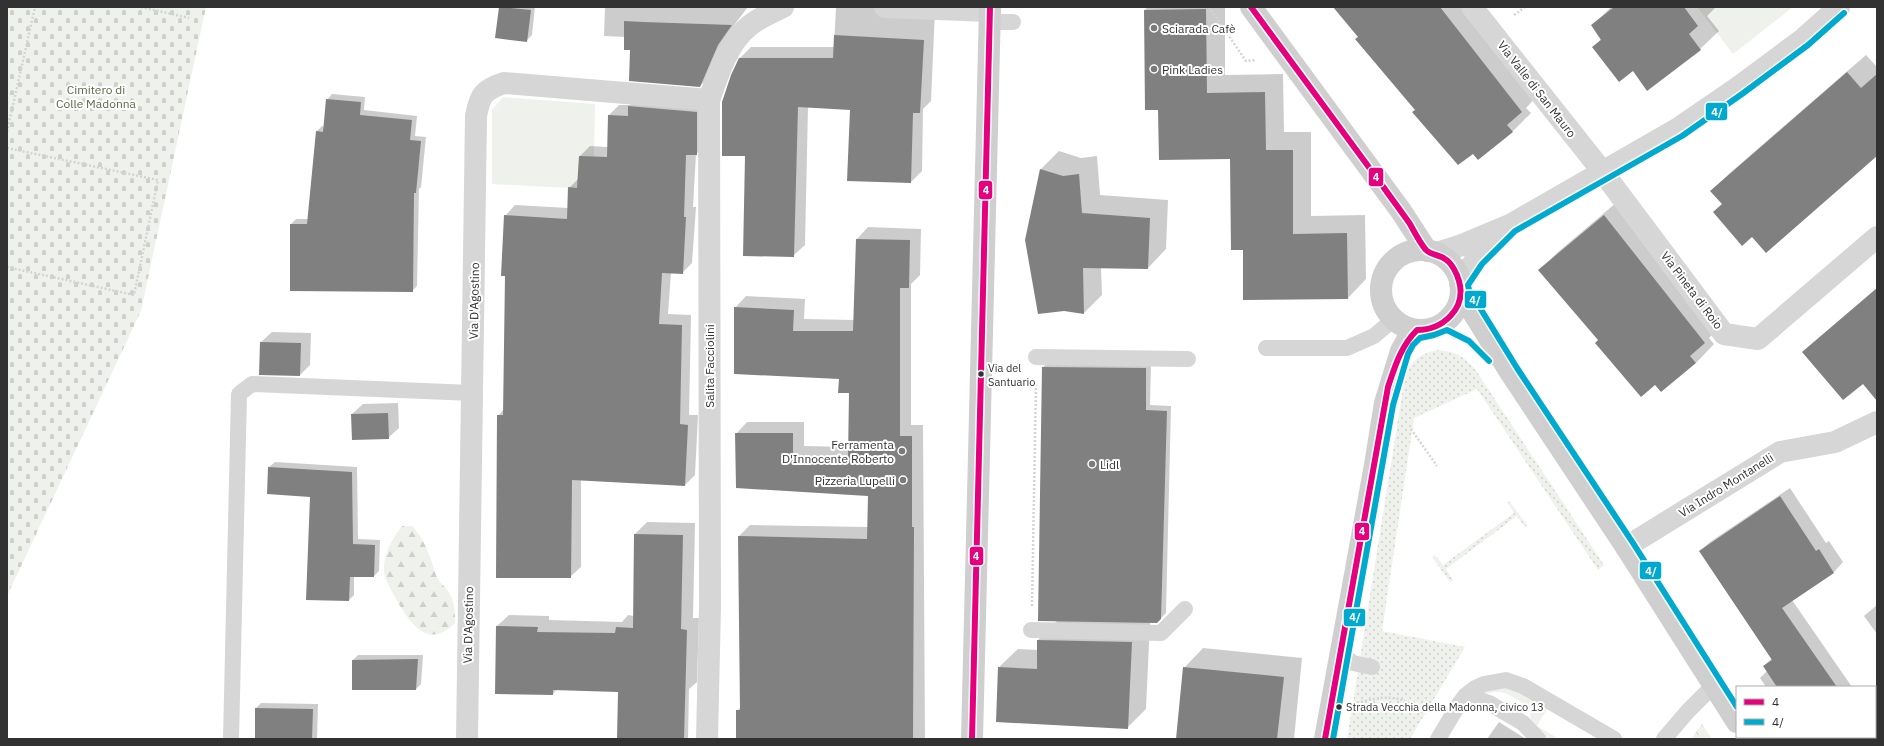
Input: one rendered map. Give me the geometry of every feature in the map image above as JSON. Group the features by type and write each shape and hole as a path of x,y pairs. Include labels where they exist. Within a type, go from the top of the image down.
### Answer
{"street":[{"path":"885,7 990,13 972,739"},
{"path":"1251,7 1432,252"},
{"name":"Via Valle di San Mauro","path":"1472,7 1602,171"},
{"path":"1432,252 1462,245 1510,225 1677,129 1737,88 1802,39 1839,7"},
{"name":"Salita Facciolini","path":"707,739 710,606 709,100 721,67 737,38 769,9"},
{"name":"Via D'Agostino","path":"467,739 476,116 479,99 492,87 504,82 709,100"},
{"name":"Via Pineta di Roio","path":"1602,171 1724,334 1758,339 1877,237"},
{"path":"1510,225 1476,259 1460,288 1458,304 1446,321 1437,327 1427,330 1416,330 1400,325 1394,320 1386,309 1382,298 1382,285 1385,273 1392,262 1402,255 1415,250 1432,252 1446,258 1452,265 1460,288 1510,372 1626,547 1736,720"},
{"path":"1446,321 1462,325 1471,332 1510,372"},
{"path":"1325,739 1387,392 1401,351 1407,340 1416,330"},
{"name":"Via Indro Montanelli","path":"1626,547 1780,452 1835,442 1877,422"}],"lane":[{"path":"990,13 1013,22"},
{"path":"1266,348 1347,348 1374,336 1394,320"},
{"path":"1036,357 1188,359"},
{"path":"231,739 239,394 252,384 472,393"},
{"path":"1031,630 1162,633 1185,609"},
{"path":"1340,654 1354,662 1372,667"},
{"path":"1438,739 1459,704 1475,688 1492,682 1506,680 1513,681 1614,739"},
{"path":"1664,739 1688,711 1714,686"},
{"path":"1466,696 1489,703 1523,723 1538,739"}],"path":[{"path":"7,132 35,7"},
{"path":"140,7 189,18"},
{"path":"7,148 158,180 134,295 7,267"},
{"path":"1031,630 1036,357"},
{"path":"1408,425 1437,466"},
{"path":"1357,704 1380,698 1393,697 1403,699 1424,713"}],"green space":[{"name":"Cimitero di Colle Madonna","path":"7,7 206,7 141,311 7,596"},
{"path":"1697,7 1793,7 1733,54"},
{"path":"503,97 595,104 594,157 589,189 492,184 492,110"},
{"path":"1437,350 1459,355 1475,369 1604,565 1598,570 1477,389 1414,418 1382,631 1465,647 1410,739 1347,739 1405,376 1410,366 1417,358 1426,353"},
{"path":"1509,501 1527,525 1525,527 1517,516 1446,569 1453,580 1450,582 1432,557 1435,555 1443,565 1514,513 1507,502"},
{"path":"402,526 412,526 421,537 437,577 450,594 455,610 455,623 445,631 436,634 428,634 413,624 401,608 385,578 385,559 392,541"},
{"path":"1507,684 1547,709 1537,726 1559,739 1542,739 1531,721 1529,707 1512,696 1502,692 1483,695 1480,693"},
{"path":"1702,724 1712,739 1691,739"}],"building":[{"path":"499,7 531,10 527,42 495,38"},
{"path":"1333,7 1440,7 1522,112 1507,125 1513,132 1478,160 1473,154 1458,165 1412,112 1415,110 1355,39 1358,37"},
{"path":"1614,7 1684,7 1698,26 1689,34 1701,50 1647,91 1633,71 1619,82 1592,47 1601,40 1591,25"},
{"path":"1206,9 1207,93 1265,92 1266,150 1293,150 1293,234 1347,233 1348,299 1243,300 1243,250 1231,250 1230,159 1159,160 1158,110 1145,110 1144,10"},
{"path":"624,21 732,25 718,45 700,87 629,81 630,50 624,50"},
{"path":"834,35 924,40 920,113 913,113 911,183 847,181 850,110 798,107 794,257 743,256 745,156 722,156 722,102 731,75 739,58 833,58"},
{"path":"1847,72 1861,88 1877,74 1877,156 1766,253 1752,237 1742,246 1713,212 1722,204 1710,191"},
{"path":"326,99 361,102 360,115 412,120 410,140 421,141 416,193 414,193 413,292 290,291 290,224 307,224 316,131 323,132"},
{"path":"628,106 697,112 697,155 686,155 684,217 686,217 683,274 662,273 659,324 682,325 680,424 688,425 685,486 572,480 571,578 496,578 497,415 503,415 505,276 501,276 504,215 567,219 568,187 577,188 579,156 607,157 608,115 628,116"},
{"path":"1040,169 1063,176 1079,174 1082,213 1150,218 1148,269 1083,268 1084,314 1064,311 1038,314 1025,240"},
{"path":"1604,215 1705,343 1690,356 1696,363 1661,392 1655,385 1641,397 1595,343 1598,340 1538,270"},
{"path":"856,239 910,240 909,288 900,288 900,436 912,436 912,527 914,527 913,739 736,739 736,710 740,710 738,536 867,539 868,496 736,488 735,433 793,433 793,457 848,458 849,393 838,393 839,379 734,374 734,307 794,310 793,331 853,331"},
{"path":"1877,288 1877,401 1863,384 1843,400 1802,352"},
{"path":"260,342 301,343 300,376 259,375"},
{"name":"Lidl","path":"1042,367 1146,368 1146,410 1167,411 1161,619 1157,623 1038,621"},
{"path":"388,413 389,439 352,440 351,414"},
{"path":"268,467 352,472 353,544 375,545 374,577 350,577 349,601 306,600 310,497 267,494"},
{"path":"1780,496 1816,551 1819,549 1834,573 1782,608 1836,686 1776,686 1763,666 1772,660 1699,551"},
{"path":"634,534 683,535 681,629 687,630 684,739 617,739 618,692 553,690 553,695 495,694 496,626 538,627 537,632 615,633 616,627 633,628"},
{"path":"1037,640 1132,642 1128,729 996,722 998,667 1037,669"},
{"path":"418,659 416,690 352,690 352,660"},
{"path":"1183,667 1284,677 1277,739 1176,739"},
{"path":"255,708 313,709 312,739 255,739"}],"transit line":[{"name":"4","path":"972,739 990,7"},
{"name":"4","path":"1251,7 1403,214 1426,250 1445,259 1452,266 1456,272 1461,291 1456,309 1450,316 1435,326 1417,330 1411,336 1399,357 1388,387 1325,739"},
{"name":"4/","path":"1736,705 1633,543 1517,368 1469,290 1468,285 1482,264 1515,231 1682,136 1808,45 1844,13"},
{"name":"4/","path":"1333,739 1393,405 1408,354 1413,345 1420,338 1447,330 1469,341 1489,361"}],"place":[{"name":"Sciarada Cafè","path":"1154,28"},
{"name":"Pink Ladies","path":"1154,69"},
{"name":"Via del Santuario","path":"981,374"},
{"name":"Ferramenta D'Innocente Roberto","path":"902,451"},
{"name":"Lidl","path":"1092,464"},
{"name":"Pizzeria Lupelli","path":"903,480"},
{"name":"Strada Vecchia della Madonna, civico 13","path":"1339,707"}]}
